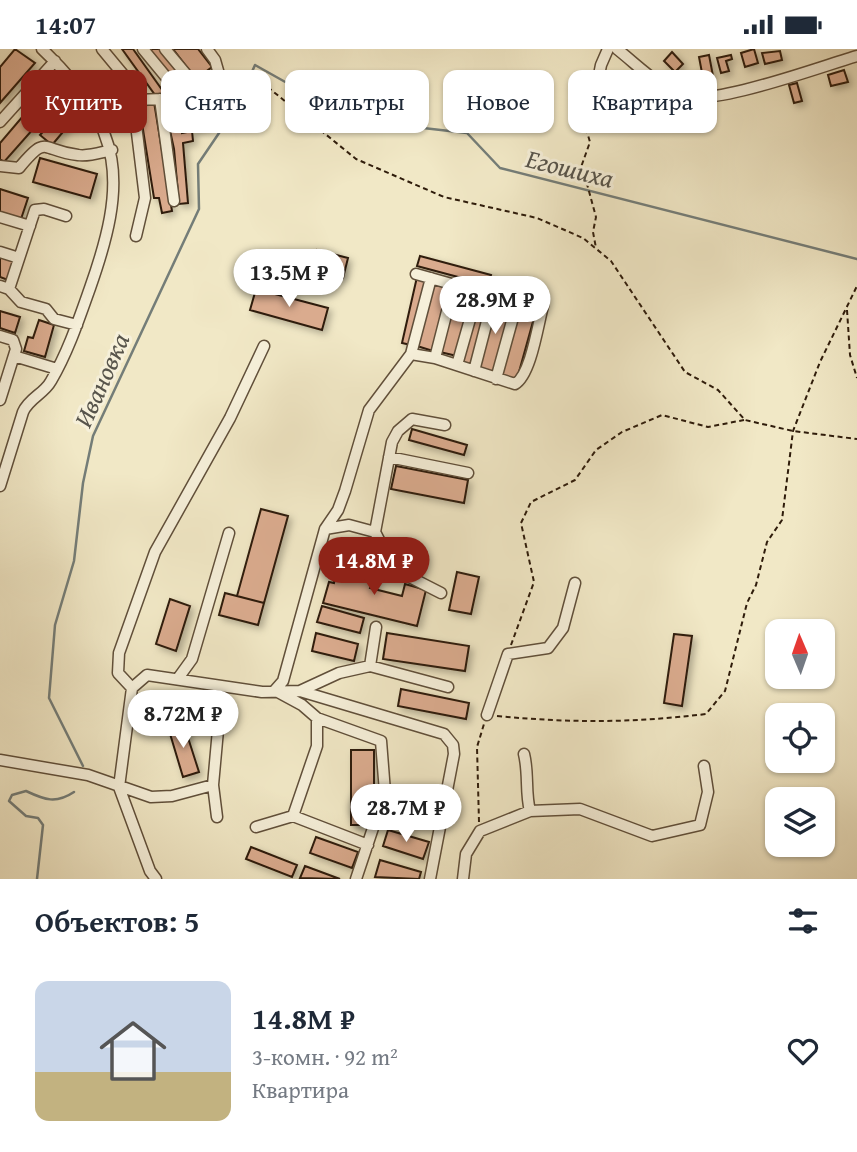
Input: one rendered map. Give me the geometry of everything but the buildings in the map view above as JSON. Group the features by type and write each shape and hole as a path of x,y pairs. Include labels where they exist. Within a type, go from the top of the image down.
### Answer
{"street":[{"path":"42,49 63,70"},
{"path":"102,49 119,70"},
{"path":"144,49 161,70"},
{"path":"165,49 182,70"},
{"path":"207,49 217,70"},
{"path":"600,70 608,49"},
{"path":"617,49 679,96 701,99 744,90 857,56"},
{"path":"0,122 55,61"},
{"path":"147,99 160,99 174,201"},
{"path":"0,486 23,412 28,402 50,384 77,325 106,242 116,180 112,151 105,133"},
{"path":"136,236 145,198 139,133"},
{"path":"0,166 19,168 33,150 42,146 79,156 112,151"},
{"path":"66,216 39,209 4,288 21,302 46,309 54,319 77,325"},
{"path":"0,217 30,226"},
{"path":"0,252 19,258"},
{"path":"416,274 486,294"},
{"path":"275,690 283,681 325,529 342,500 369,410 411,354 431,278"},
{"path":"435,358 454,284"},
{"path":"457,365 486,294"},
{"path":"474,371 486,294"},
{"path":"496,379 517,303"},
{"path":"411,354 435,358 515,384 521,381 527,370 543,306"},
{"path":"0,336 13,340 14,356 0,400"},
{"path":"132,688 118,673 119,653 155,552 230,418 264,346"},
{"path":"14,356 57,369"},
{"path":"441,593 394,569 375,532 394,436 407,421 444,425"},
{"path":"389,457 468,473"},
{"path":"325,529 349,525 375,532"},
{"path":"179,677 192,659 229,533"},
{"path":"486,715 508,654 548,648 563,628 575,583"},
{"path":"370,666 376,627"},
{"path":"300,691 339,673 370,666 448,687"},
{"path":"156,879 150,870 119,787 132,688 147,675 179,677 262,692 300,691 444,734 450,739 454,754 430,879"},
{"path":"275,690 302,705 317,718 381,741 385,792 356,879"},
{"path":"293,816 317,745 317,718"},
{"path":"217,817 213,785 218,730"},
{"path":"524,754 528,770 526,795 530,811"},
{"path":"0,761 88,775 151,797 172,796 213,785"},
{"path":"463,879 466,854 480,831 530,811 580,809 652,836 700,825 708,792 704,766"},
{"path":"256,827 293,816 368,845"}],"path":[{"path":"271,90 356,159 444,197 537,218 583,238 611,261 685,372 718,390 746,420"},
{"path":"587,133 590,142 580,170 583,182 587,184 596,217 593,232 597,249"},
{"path":"480,831 477,747 486,715 569,723 638,722 706,715 725,691 747,603 756,585 767,543 782,520 793,431 820,362 857,286"},
{"path":"847,309 850,355 857,378"},
{"path":"508,654 534,582 521,523 531,502 575,480 596,450 622,432 662,415 708,427 746,420 793,431 857,439"}],"waterway":[{"name":"Ивановка","path":"83,766 49,698 55,625 74,561 83,483 93,436 199,209 198,164 236,108 255,65 353,120 467,133 500,168 857,259"},
{"name":"Ивановка","path":"37,879 43,825 38,818 26,816 9,801 12,795 26,791 50,799 62,798 74,792"}],"water label":[{"name":"Егошиха","path":"570,168"}]}
